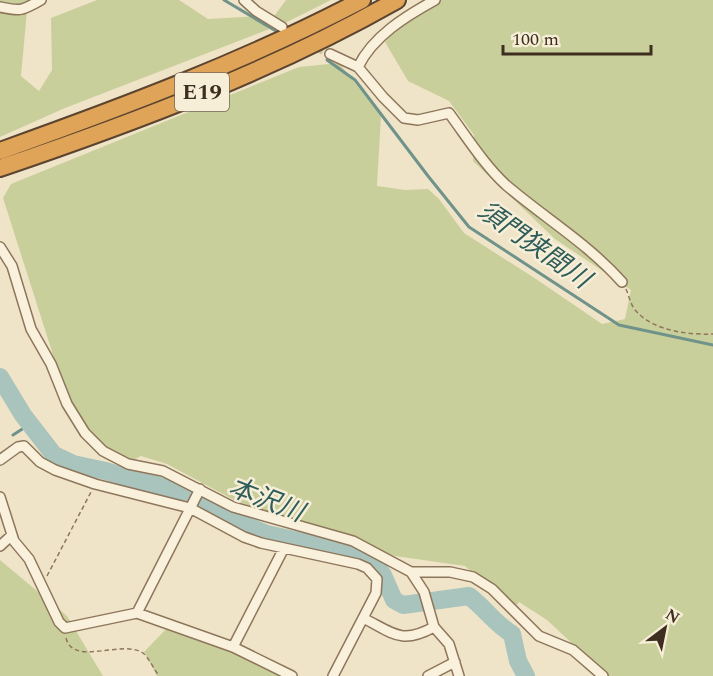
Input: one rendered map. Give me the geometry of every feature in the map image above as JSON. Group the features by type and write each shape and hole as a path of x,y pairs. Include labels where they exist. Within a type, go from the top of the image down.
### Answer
{"highway":[{"name":"E19","path":"0,151 168,90 265,48 362,0"},
{"name":"E19","path":"0,168 93,135 241,76 331,34 396,0"}],"street":[{"path":"0,7 13,10 28,9 41,0"},
{"path":"244,0 256,11 282,27"},
{"path":"358,67 365,52 405,16 435,0"},
{"path":"330,54 358,67 404,118 418,120 449,113 504,183 551,221 582,242 622,282"},
{"path":"0,247 12,266 31,328 51,364 67,404 85,434 103,451 128,464 163,471 233,507 353,540 411,572 424,592 434,627 449,644 459,676"},
{"path":"0,460 18,447 24,446 47,467 95,484 190,508 244,537 367,568 374,574 378,586 333,676"},
{"path":"137,613 200,489"},
{"path":"0,497 14,541 29,559 59,622 65,628 137,613 233,647 292,676"},
{"path":"0,546 12,535"},
{"path":"233,647 284,548"},
{"path":"411,572 450,572 473,578 492,589 539,636 573,650 603,676"},
{"path":"363,618 402,636 411,637 434,627"},
{"path":"428,676 455,662"}],"path":[{"path":"622,282 633,309 642,317 681,333 713,334"},
{"path":"42,586 95,484"},
{"path":"65,628 67,642 77,651 86,653 131,648 144,654 159,676"}],"green space":[{"path":"0,0 28,0 21,76 39,91 52,70 51,18 97,0 179,0 208,19 275,15 286,0 331,0 285,23 65,108 0,137"},
{"path":"434,0 713,0 713,676 607,676 547,620 519,602 514,609 465,566 395,556 368,548 234,500 167,464 141,456 126,464 101,452 69,405 3,198 11,184 299,67 339,63 381,116 377,186 405,190 428,189 439,199 464,233 602,324 625,319 631,290 555,239 473,161 474,135 449,101 408,81 385,42 403,21"},
{"path":"0,560 67,616 103,676 0,676"},
{"path":"168,627 220,642 292,676 157,676 144,652"}],"waterway":[{"name":"須門狭間川","path":"224,0 276,31"},
{"name":"須門狭間川","path":"327,60 355,80 469,227 619,325 713,345"},
{"name":"本沢川","path":"0,377 23,415 54,455 73,464 173,489 189,495 237,522 267,534 361,555 374,564 383,575 394,600 403,605 469,596 512,634 518,661 526,676"},
{"path":"13,435 30,424"}],"tunnel":[{"path":"292,33 330,54"}]}
